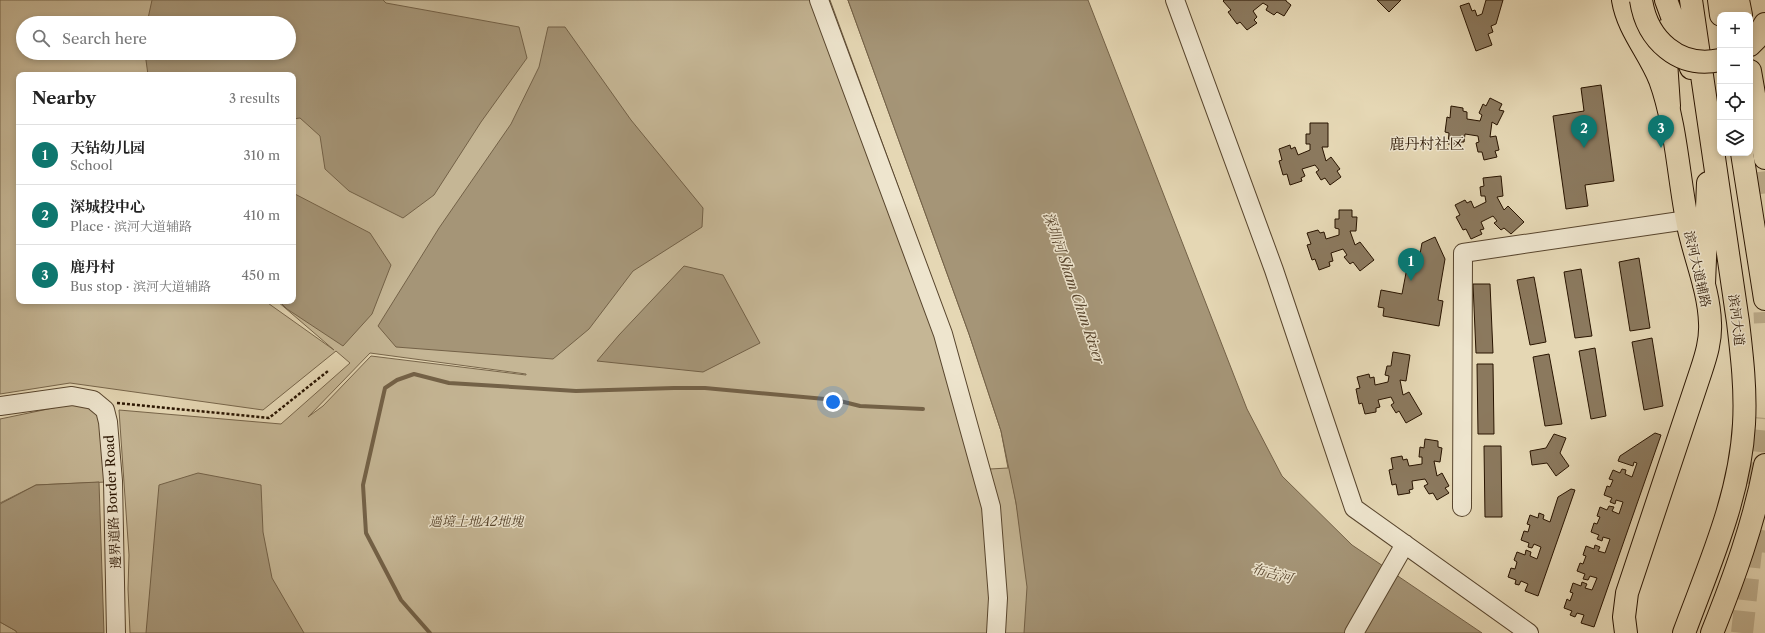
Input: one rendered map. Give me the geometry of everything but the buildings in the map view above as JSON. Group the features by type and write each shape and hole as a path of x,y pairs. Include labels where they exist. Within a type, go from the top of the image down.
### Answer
{"main road":[{"name":"滨河大道辅路","path":"1623,0 1629,24 1659,77 1669,106 1687,220 1704,284 1710,324 1708,346 1701,371 1627,593 1624,617 1626,633"},
{"path":"1642,0 1643,12 1648,24 1654,36 1664,46 1675,54 1688,59 1701,62 1717,60"},
{"path":"1662,0 1669,106"},
{"path":"1666,0 1706,111"},
{"name":"滨河大道","path":"1684,633 1723,527 1733,494 1741,454 1744,424 1743,363 1738,322 1691,0"},
{"path":"1719,0 1721,12"},
{"path":"1738,0 1740,12"},
{"path":"1753,42 1765,24"},
{"path":"1758,118 1758,99 1765,69"},
{"path":"1752,84 1765,158"},
{"path":"1704,284 1706,218 1711,140"},
{"path":"1742,156 1765,299"},
{"path":"1637,633 1637,596 1655,537 1710,379 1712,348 1710,324"},
{"path":"1712,633 1732,584 1751,525 1765,465"}],"street":[{"path":"819,0 947,349 991,507 998,598 996,633"},
{"path":"1175,0 1274,270 1354,508 1401,551 1529,633"},
{"path":"1462,507 1463,253 1687,220"},
{"path":"0,406 72,396 93,400"},
{"name":"邊界道路 Border Road","path":"93,400 105,410 108,422 113,481 116,633"},
{"path":"1354,633 1401,551"}],"path":[{"path":"93,400 269,418 328,371"}],"green space":[{"name":"過境土地A2地塊","path":"0,0 830,0 932,279 990,469 1008,468 1001,431 969,334 848,0 980,307 1040,633 130,633 128,589 129,555 119,410 281,424 350,363 336,351 263,410 70,383 0,394","holes":["370,353 526,374 526,375 371,356 323,406 308,417"]},
{"path":"77,403 98,411 106,482 36,485 0,503 0,419"},
{"path":"0,622 16,631 17,633 0,633"}],"water":[{"path":"152,0 383,0 386,3 519,27 527,58 481,122 434,195 403,218 349,191 325,169 320,136 300,118 296,119 296,72 148,72 146,60 296,60 296,16 149,16"},
{"path":"848,0 1088,0 1247,409 1282,476 1352,545 1482,633 1024,633 1027,587 1016,503 1001,431 969,334"},
{"path":"548,27 565,27 631,120 703,208 702,227 633,271 589,329 553,359 396,347 378,326 439,228 511,124 539,67"},
{"path":"296,195 370,233 391,265 372,314 343,346 287,309 282,304 296,304"},
{"path":"684,266 723,275 760,343 703,372 597,361 619,335"},
{"path":"198,473 261,485 263,532 272,578 304,633 146,633 159,485"},
{"path":"99,482 104,633 17,633 0,622 0,504 36,485"}],"waterway":[{"path":"430,633 401,600 366,533 363,485 385,388 397,380 414,374 449,383 576,391 705,388 836,400 860,406 923,409"}],"tunnel":[{"path":"1757,139 1765,204"},
{"path":"1763,279 1765,323"},
{"path":"1758,485 1765,418"},
{"path":"1760,552 1765,519"},
{"path":"1742,633 1753,533"}],"place":[{"name":"深城投中心","path":"1584,148"},
{"name":"鹿丹村","path":"1661,148"},
{"name":"天钻幼儿园","path":"1411,281"}],"district":[{"name":"鹿丹村社区","path":"1427,144"}],"water label":[{"name":"深圳河 Sham Chun River","path":"1074,288"},
{"name":"布吉河","path":"1272,573"}]}
